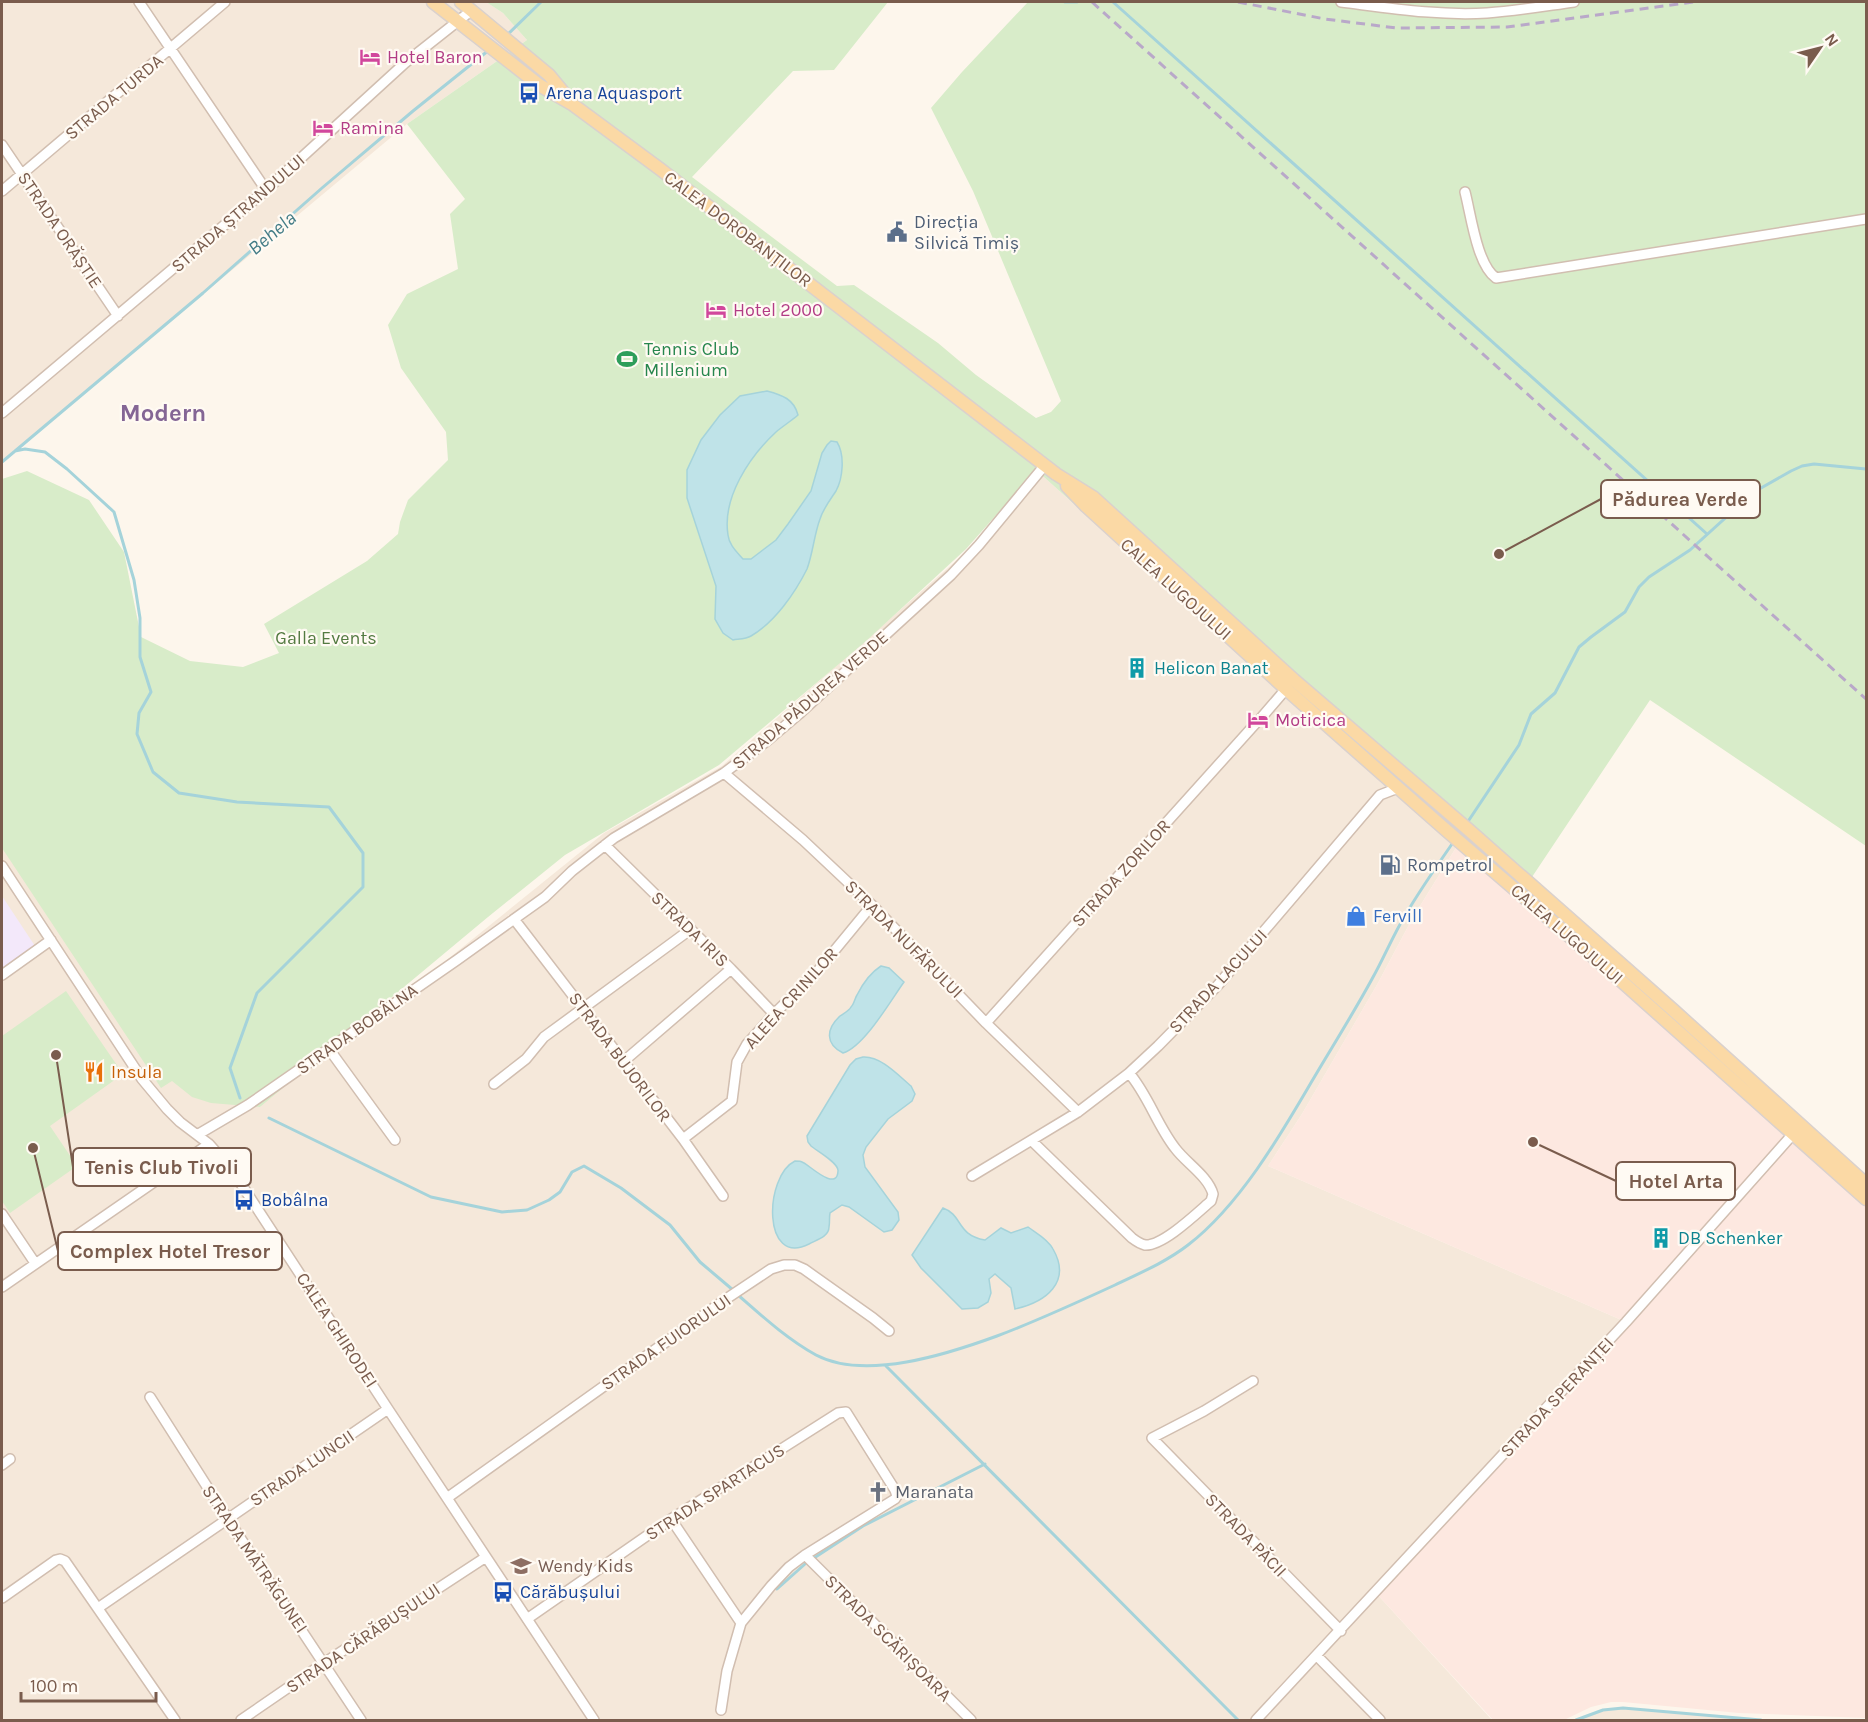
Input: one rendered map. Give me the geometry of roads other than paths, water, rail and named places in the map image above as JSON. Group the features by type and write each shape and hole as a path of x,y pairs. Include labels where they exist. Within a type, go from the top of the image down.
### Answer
{"main road":[{"name":"CALEA DOROBANȚILOR","path":"433,2 539,85 572,104 807,281 1045,465"},
{"name":"CALEA DOROBANȚILOR","path":"461,2 549,75 572,104"},
{"name":"CALEA LUGOJULUI","path":"1045,465 1093,497 1294,680 1593,940 1866,1184"},
{"name":"CALEA LUGOJULUI","path":"1056,474 1086,506 1286,689 1618,978 1866,1199"}],"street":[{"path":"139,2 266,190"},
{"name":"STRADA TURDA","path":"2,191 225,2"},
{"path":"1341,2 1431,12 1475,13 1528,9 1574,2"},
{"name":"STRADA ȘTRANDULUI","path":"2,413 266,190 405,63 472,10"},
{"name":"STRADA ORĂȘTIE","path":"2,145 118,316"},
{"path":"1465,192 1482,262 1489,273 1496,278 1866,219"},
{"name":"STRADA PĂDUREA VERDE","path":"514,919 545,897 572,871 605,845 724,773 799,714 944,582 980,545 1045,465"},
{"name":"STRADA ZORILOR","path":"986,1023 1286,689"},
{"name":"STRADA NUFĂRULUI","path":"724,773 803,840 872,905 986,1023 1078,1112"},
{"path":"1380,795 1381,773"},
{"name":"STRADA LACULUI","path":"972,1176 1032,1142 1078,1112 1128,1072 1218,985 1380,795 1398,788"},
{"name":"STRADA IRIS","path":"605,845 732,969 774,1014"},
{"name":"CALEA GHIRODEI","path":"2,866 142,1079 167,1109 209,1144 232,1170 594,1720"},
{"name":"ALEEA CRINILOR","path":"683,1139 732,1101 737,1062 747,1044 816,973 872,905"},
{"name":"STRADA BUJORILOR","path":"514,919 683,1139 723,1196"},
{"name":"STRADA BOBÂLNA","path":"197,1135 248,1105 514,919"},
{"path":"494,1084 526,1059 544,1037 691,929"},
{"path":"2,975 51,940"},
{"path":"624,1061 732,969"},
{"path":"329,1049 395,1140"},
{"path":"1032,1142 1132,1238 1145,1245 1163,1239 1211,1201 1213,1194 1207,1182 1165,1134 1138,1084 1128,1072"},
{"name":"STRADA SPERANȚEI","path":"1258,1720 1626,1322 1793,1134"},
{"path":"2,1287 209,1144"},
{"path":"3,1220 35,1263"},
{"name":"STRADA FUIORULUI","path":"447,1498 729,1297 774,1268 788,1264 798,1266 889,1331"},
{"name":"STRADA PĂCII","path":"1254,1380 1204,1411 1152,1438 1341,1631"},
{"name":"STRADA MĂTRĂGUNEI","path":"150,1397 361,1720"},
{"name":"STRADA LUNCII","path":"98,1608 388,1409"},
{"name":"STRADA SPARTACUS","path":"527,1619 671,1519 838,1413 846,1412 897,1496 891,1502 805,1555"},
{"path":"671,1519 741,1623"},
{"path":"721,1710 727,1671 741,1623 771,1586 789,1567 805,1555"},
{"name":"STRADA SCĂRIȘOARA","path":"805,1555 970,1720"},
{"name":"STRADA CĂRĂBUȘULUI","path":"241,1720 486,1557"},
{"path":"2,1598 56,1560 60,1559 65,1562 175,1720"},
{"path":"1317,1656 1380,1720"}],"water":[{"path":"767,391 787,398 794,405 798,415 776,432 756,453 733,493 727,521 728,535 732,545 743,559 751,559 776,540 788,524 811,491 822,453 831,441 837,442 840,447 842,473 836,491 821,515 811,557 797,588 784,606 760,630 749,637 733,640 723,633 715,619 716,586 687,498 687,470 701,440 720,415 740,396"},
{"path":"881,966 889,968 904,982 868,1033 860,1042 843,1053 830,1041 832,1026 840,1016 848,1011 864,982"},
{"path":"863,1057 876,1060 889,1067 911,1086 915,1094 912,1101 888,1119 866,1147 863,1155 865,1167 898,1212 899,1220 892,1230 884,1232 849,1207 842,1205 830,1213 825,1236 794,1248 783,1243 776,1232 773,1200 777,1184 785,1170 795,1161 804,1163 828,1178 836,1177 838,1171 835,1164 811,1146 807,1136 850,1065 856,1059"},
{"path":"943,1208 954,1215 969,1234 985,1240 1001,1228 1011,1233 1028,1227 1042,1236 1051,1245 1058,1261 1058,1281 1053,1289 1037,1301 1015,1309 1011,1288 995,1274 989,1279 991,1293 988,1302 978,1308 962,1309 921,1268 912,1255"}],"waterway":[{"name":"Behela","path":"506,36 541,2"},
{"path":"1065,2 1077,2"},
{"path":"1113,2 1707,534"},
{"name":"Behela","path":"2,462 203,293 413,111 489,50"},
{"path":"15,451 25,449 45,452 114,512 134,580 140,618 140,657 151,692 139,713 137,734 153,772 179,793 237,802 329,807 363,853 363,887 257,993 230,1068 240,1098"},
{"path":"1469,820 1519,745 1531,714 1555,693 1579,647 1625,612 1639,587 1649,577 1690,550 1754,492 1791,471 1814,464 1866,469"},
{"path":"738,1295 785,1335 816,1355 858,1366 882,1365 931,1357 997,1336 1042,1318 1171,1257 1207,1229 1257,1169 1357,1005 1411,905 1452,844"},
{"path":"269,1118 431,1197 502,1212 527,1210 549,1200 560,1192 572,1172 584,1166 621,1188 670,1225 700,1262 733,1290"},
{"path":"886,1366 1238,1720"},
{"path":"814,1558 863,1526 985,1464"},
{"path":"777,1589 805,1564"},
{"path":"1576,1720 1603,1710 1623,1708 1761,1720"}],"railway":[{"path":"1092,2 1866,699"},
{"path":"1238,2 1325,19 1396,28 1507,27 1693,2"}],"place":[{"name":"Hotel Baron","path":"370,57"},
{"name":"Arena Aquasport","path":"529,93"},
{"name":"Ramina","path":"323,128"},
{"name":"Direcția Silvică Timiș","path":"897,232"},
{"name":"Hotel 2000","path":"716,310"},
{"name":"Tennis Club Millenium","path":"627,359"},
{"name":"Pădurea Verde","path":"1499,554"},
{"name":"Helicon Banat","path":"1137,668"},
{"name":"Moticica","path":"1258,720"},
{"name":"Rompetrol","path":"1390,865"},
{"name":"Fervill","path":"1356,916"},
{"name":"Tenis Club Tivoli","path":"56,1055"},
{"name":"Insula","path":"94,1072"},
{"name":"Hotel Arta","path":"1533,1142"},
{"name":"Complex Hotel Tresor","path":"33,1148"},
{"name":"Bobâlna","path":"244,1200"},
{"name":"DB Schenker","path":"1661,1238"},
{"name":"Maranata","path":"878,1492"},
{"name":"Wendy Kids","path":"521,1566"},
{"name":"Cărăbușului","path":"503,1592"}],"district":[{"name":"Modern","path":"163,413"}],"park label":[{"name":"Galla Events","path":"326,638"}]}
